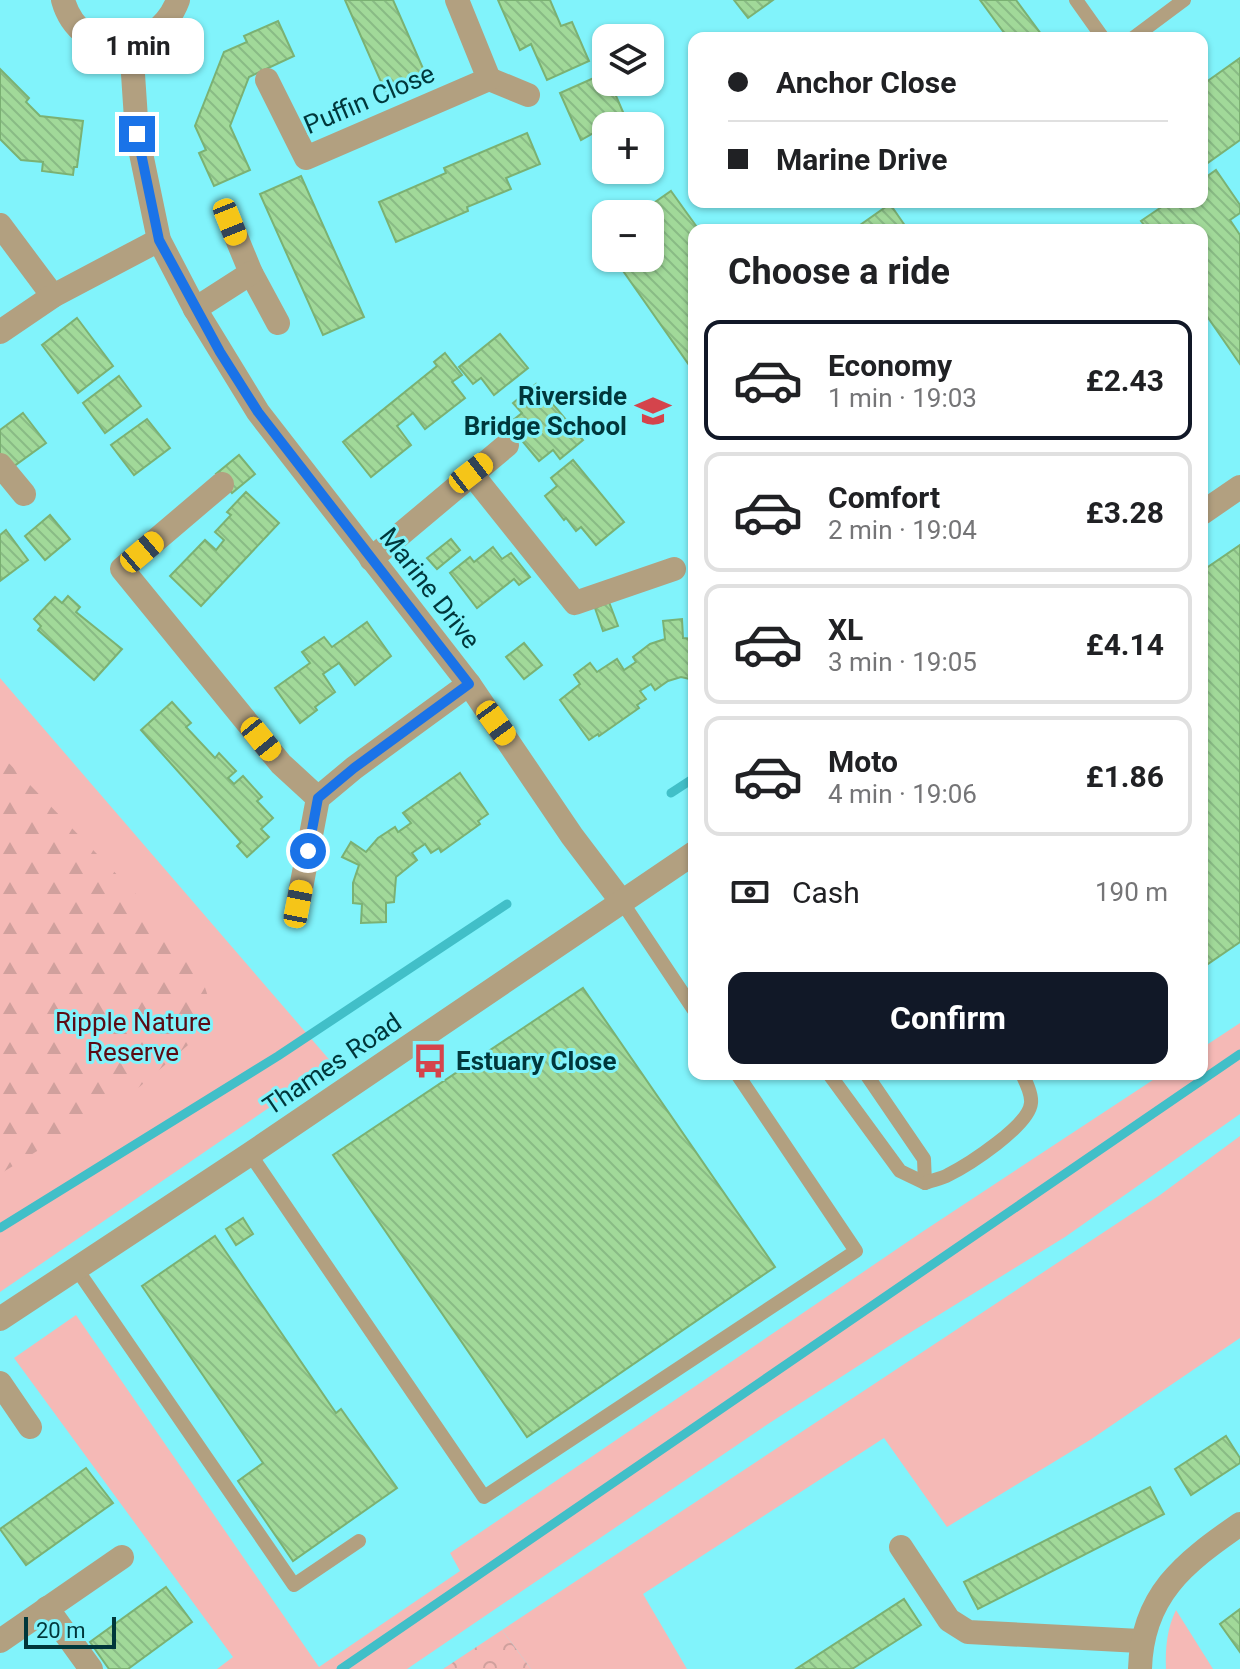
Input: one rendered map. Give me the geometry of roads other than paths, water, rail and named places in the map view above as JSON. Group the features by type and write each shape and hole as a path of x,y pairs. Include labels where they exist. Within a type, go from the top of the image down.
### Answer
{"street":[{"path":"63,0 81,31 104,43 131,44 151,36 167,21 178,0"},
{"path":"457,0 489,79 528,95"},
{"name":"Marine Drive","path":"131,44 137,134 159,240 195,309 258,412 469,684 568,830 622,902"},
{"name":"Puffin Close","path":"267,80 306,158 489,79"},
{"path":"230,222 251,273 278,323"},
{"path":"0,225 53,296"},
{"path":"0,332 53,296 159,240"},
{"path":"195,309 251,273"},
{"path":"371,559 507,445"},
{"path":"0,465 24,494"},
{"path":"471,473 575,603 674,569"},
{"path":"222,484 122,569 281,764 318,798"},
{"path":"1208,509 1240,487"},
{"path":"298,904 318,798 469,684"},
{"name":"Thames Road","path":"0,1319 688,858"},
{"path":"0,1383 30,1427"},
{"path":"1140,1669 1140,1641 1155,1605 1173,1578 1200,1552 1240,1524"},
{"path":"901,1547 949,1620 968,1632 1140,1641"},
{"path":"0,1641 122,1557"},
{"path":"47,1608 91,1669"}],"lane":[{"path":"1076,0 1099,32"},
{"path":"1141,32 1184,0"},
{"path":"622,902 688,1001"},
{"path":"250,1154 484,1497 856,1251 741,1080"},
{"path":"833,1080 900,1171 925,1183 947,1176 1025,1119 1031,1104 1025,1080"},
{"path":"870,1080 924,1159 925,1183"},
{"path":"76,1268 294,1585 359,1541"}],"waterway":[{"path":"671,793 688,782"},
{"path":"0,1228 278,1056 507,904"},
{"path":"1208,1076 1240,1054"},
{"path":"341,1669 1202,1080"}],"place":[{"name":"Riverside Bridge School","path":"653,411"},
{"name":"Estuary Close","path":"430,1061"}],"park label":[{"name":"Ripple Nature Reserve","path":"133,1037"}]}
